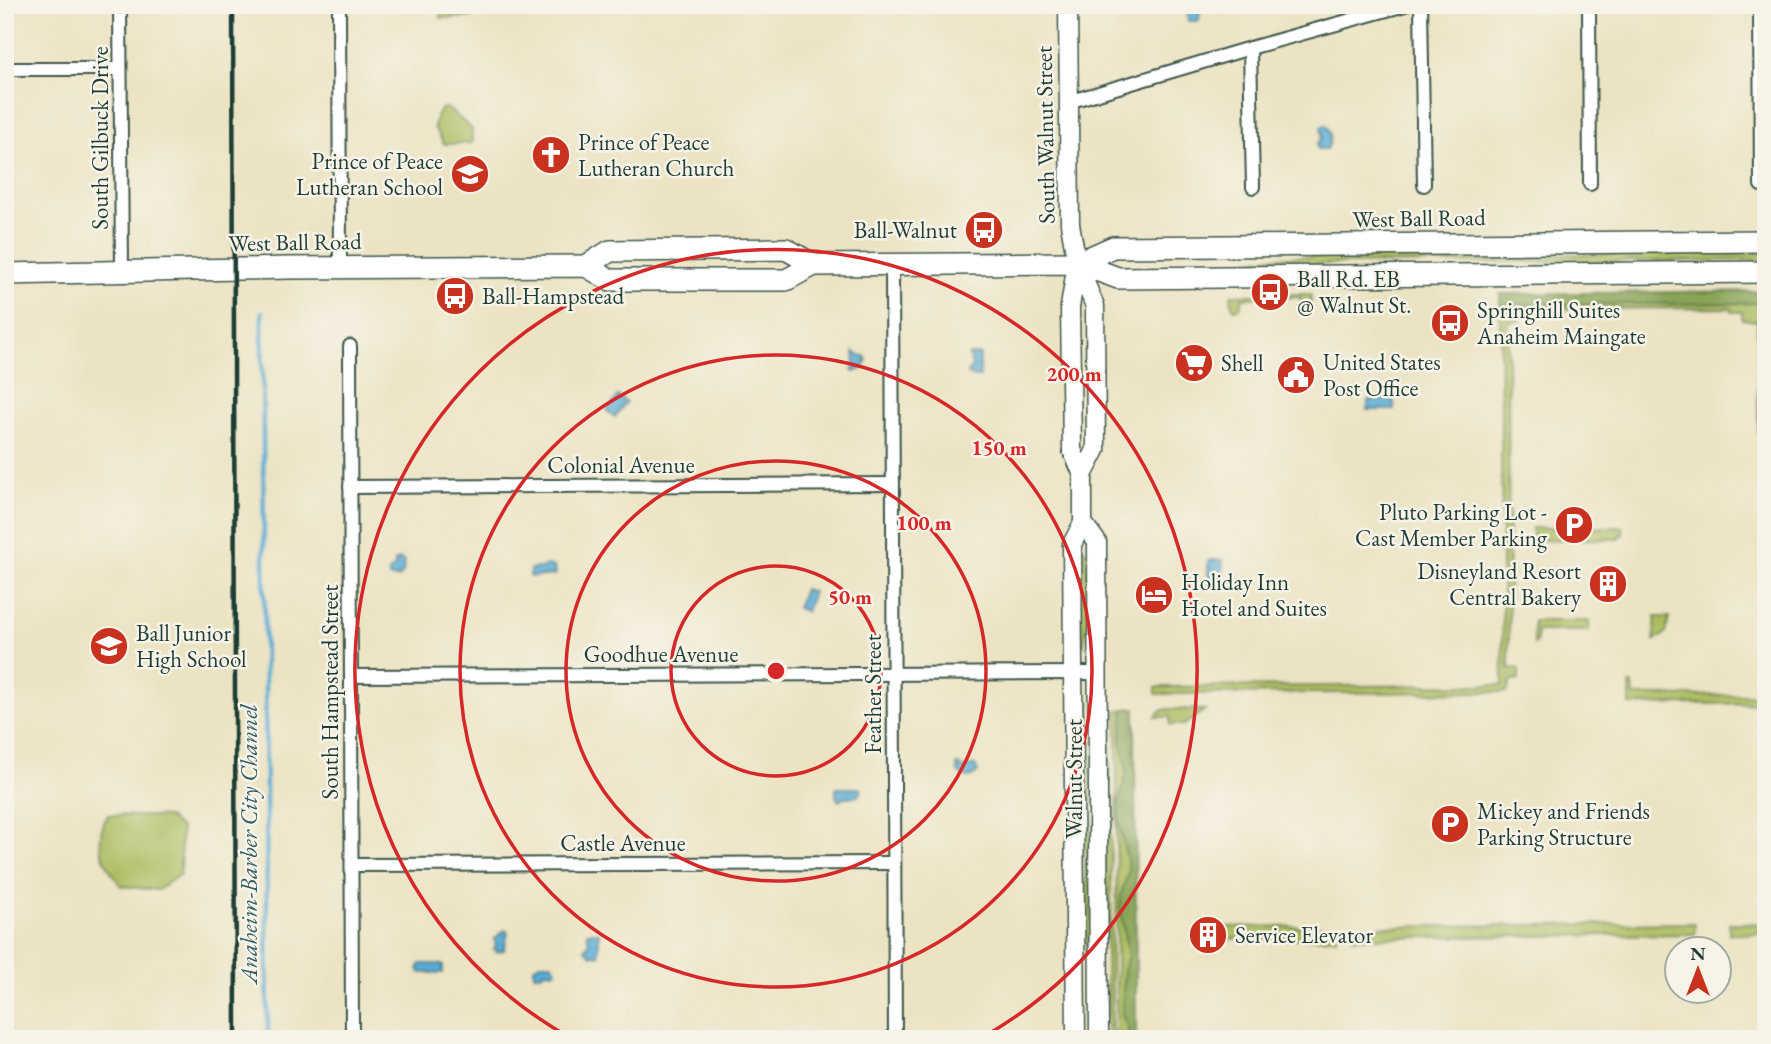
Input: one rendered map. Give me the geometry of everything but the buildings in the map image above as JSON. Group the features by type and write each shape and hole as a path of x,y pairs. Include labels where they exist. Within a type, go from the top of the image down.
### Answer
{"main road":[{"name":"West Ball Road","path":"1077,263 1113,247 1766,241"},
{"name":"West Ball Road","path":"586,267 610,251 786,249 814,265"},
{"name":"West Ball Road","path":"5,274 122,270 586,267 610,281 746,280 786,279 814,265 1077,263 1118,278 1766,272"}],"street":[{"name":"South Gilbuck Drive","path":"120,5 122,270"},
{"path":"339,5 340,268"},
{"name":"South Walnut Street","path":"1068,5 1070,225 1077,263"},
{"path":"1068,102 1405,5"},
{"path":"1421,5 1424,185"},
{"path":"1588,5 1590,184"},
{"path":"1760,5 1761,185"},
{"path":"1250,48 1253,187"},
{"path":"5,69 120,69"},
{"name":"Walnut Street","path":"1076,1039 1072,544 1083,523 1083,475 1072,450 1070,307 1077,263"},
{"name":"Walnut Street","path":"1077,263 1095,306 1096,450 1083,475"},
{"name":"Feather Street","path":"892,264 895,1039"},
{"name":"South Hampstead Street","path":"349,346 352,1039"},
{"name":"Colonial Avenue","path":"350,487 893,484"},
{"name":"Walnut Street","path":"1083,523 1097,542 1099,1039"},
{"name":"Goodhue Avenue","path":"351,676 1098,673"},
{"name":"Castle Avenue","path":"352,865 894,863"}],"green space":[{"path":"440,5 472,5 472,17 440,18"},
{"path":"447,108 472,129 472,143 444,144 434,127 437,114"},
{"path":"1766,253 1766,260 1236,265 1268,257"},
{"path":"1766,291 1766,303 1500,305 1500,294"},
{"path":"1311,294 1308,308 1302,307 1300,297 1243,298 1240,308 1234,309 1231,295"},
{"path":"1760,303 1760,428 1766,428 1766,434 1758,434 1757,321 1742,319 1742,312 1732,312 1731,308 1513,309 1519,321 1508,322 1509,668 1519,669 1519,680 1511,681 1507,692 1156,694 1156,687 1503,685 1500,305"},
{"path":"1623,527 1623,535 1619,535 1619,539 1532,540 1532,528"},
{"path":"1083,548 1087,553 1088,621 1081,647 1080,550"},
{"path":"1656,617 1669,617 1666,633 1654,641"},
{"path":"1533,621 1589,621 1589,631 1537,631 1537,641 1534,644"},
{"path":"1630,684 1633,684 1634,696 1766,695 1766,703 1630,705"},
{"path":"1087,702 1090,702 1093,1039 1087,1039 1084,709"},
{"path":"1135,708 1136,1039 1129,1039 1128,1027 1122,1015 1124,971 1128,956 1120,908 1121,894 1129,870 1119,823 1119,801 1127,772 1121,739 1124,709"},
{"path":"1110,709 1112,1039 1107,1039 1104,727 1108,725 1105,712"},
{"path":"1124,709 1121,739 1127,772 1129,870 1128,956 1124,971 1122,1015 1128,1027 1129,1039 1116,1039 1117,711"},
{"path":"1205,710 1184,725 1170,725 1170,717 1156,717 1160,711"},
{"path":"108,815 168,817 181,829 180,874 158,890 121,886 102,852 101,835"},
{"path":"1695,923 1695,934 1353,938 1353,927"},
{"path":"1729,923 1766,924 1766,933 1729,934"},
{"path":"1336,926 1336,938 1212,939 1212,927"}],"water":[{"path":"1187,5 1200,5 1199,21 1188,21"},
{"path":"1325,125 1330,134 1329,144 1326,149 1318,149 1317,145 1322,137 1321,127"},
{"path":"854,352 865,356 867,360 863,368 854,372 852,370 855,364"},
{"path":"969,355 980,355 980,377 968,374 972,366"},
{"path":"618,396 626,402 615,417 607,411"},
{"path":"1368,400 1394,400 1394,410 1368,410"},
{"path":"400,559 404,562 403,573 398,578 389,577 389,572 395,567 395,561"},
{"path":"1208,560 1223,560 1222,586 1208,586"},
{"path":"548,565 554,567 555,575 530,577 530,569"},
{"path":"804,589 813,592 806,612 797,608"},
{"path":"957,765 962,769 975,765 978,772 966,777 958,772"},
{"path":"836,788 860,788 862,791 855,797 844,797 839,801"},
{"path":"505,930 508,932 504,950 497,952 494,949 494,939"},
{"path":"587,932 599,932 599,955 592,955 585,949 589,943"},
{"path":"539,963 552,963 556,969 554,972 534,974 534,967"},
{"path":"421,964 443,964 443,973 421,973 418,969"}],"waterway":[{"name":"Anaheim-Barber City Channel","path":"262,312 268,1039"}],"railway":[{"path":"233,5 236,1039"}],"place":[{"name":"Prince of Peace Lutheran Church","path":"551,155"},
{"name":"Prince of Peace Lutheran School","path":"470,174"},
{"name":"Ball-Walnut","path":"984,230"},
{"name":"Ball Rd. EB @ Walnut St.","path":"1270,292"},
{"name":"Ball-Hampstead","path":"455,296"},
{"name":"Springhill Suites Anaheim Maingate","path":"1450,323"},
{"name":"Shell","path":"1194,363"},
{"name":"United States Post Office","path":"1296,375"},
{"name":"Pluto Parking Lot - Cast Member Parking","path":"1574,525"},
{"name":"Disneyland Resort Central Bakery","path":"1608,584"},
{"name":"Holiday Inn Hotel and Suites","path":"1154,595"},
{"name":"Ball Junior High School","path":"109,646"},
{"name":"Mickey and Friends Parking Structure","path":"1450,824"},
{"name":"Service Elevator","path":"1208,935"}]}
